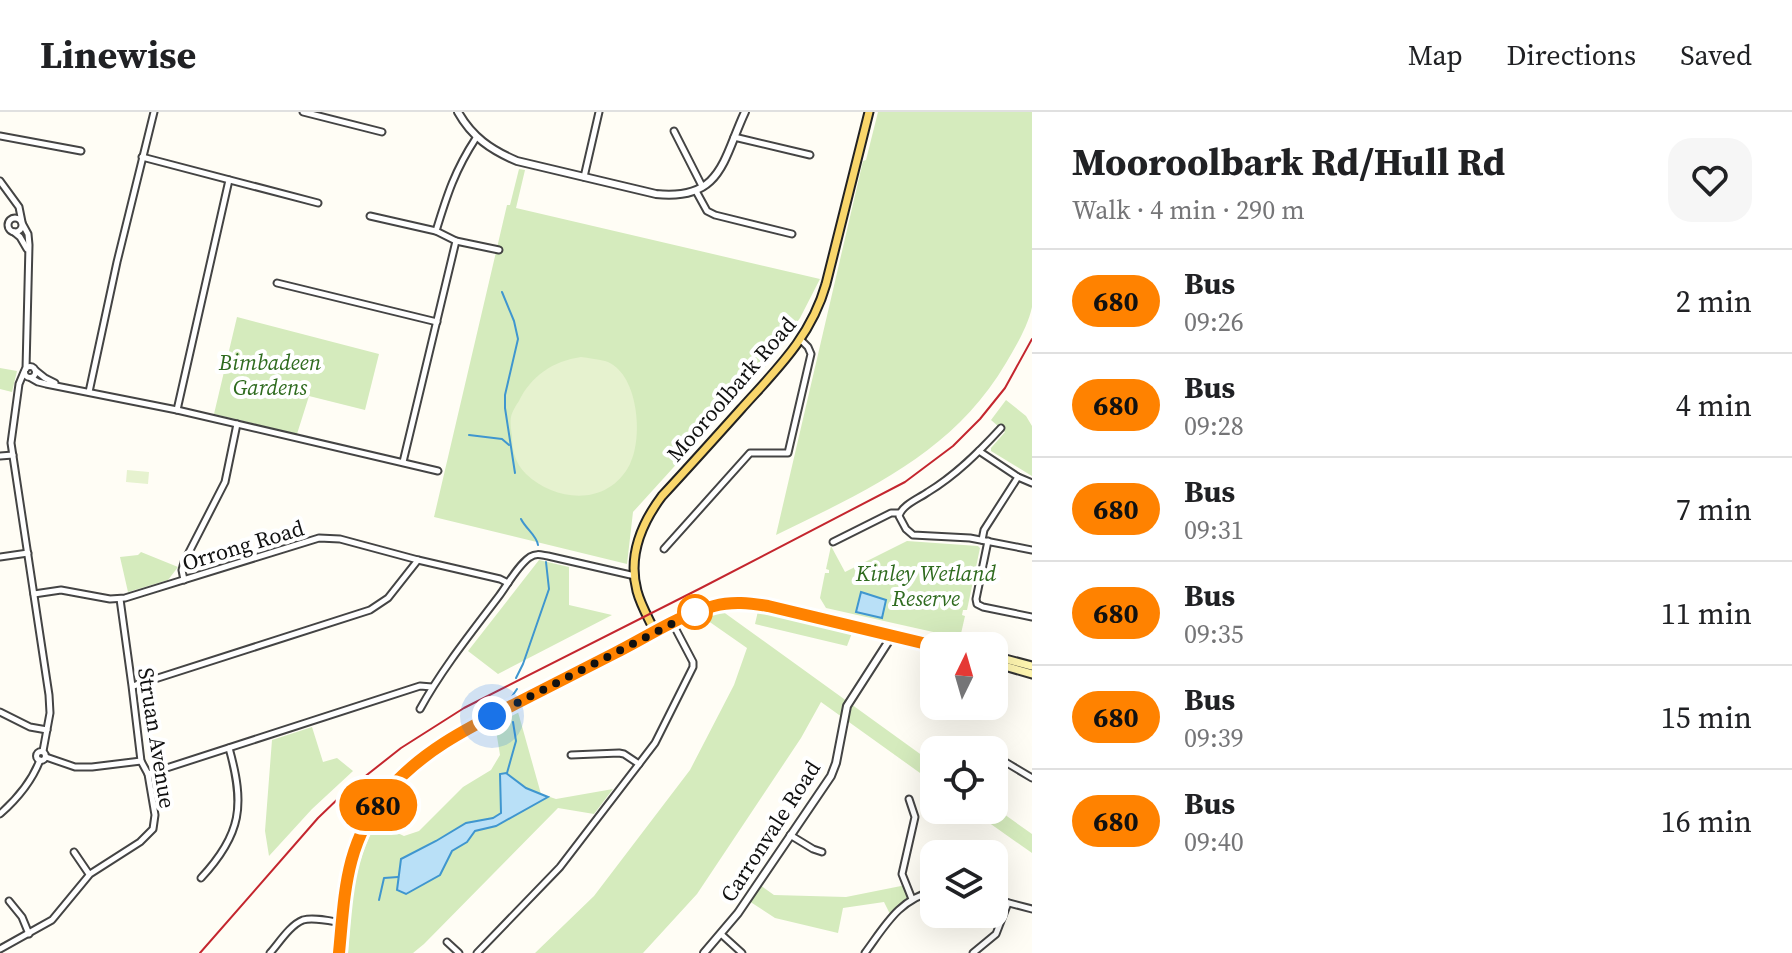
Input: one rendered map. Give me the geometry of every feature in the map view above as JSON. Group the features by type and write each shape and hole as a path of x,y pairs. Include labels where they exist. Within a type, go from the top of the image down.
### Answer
{"main road":[{"name":"Mooroolbark Road","path":"655,632 639,597 635,576 637,543 646,519 801,340 815,316 822,300 869,112"},
{"path":"339,953 346,880 359,836 385,794 403,775 439,746 474,725 673,623 716,605 738,602 768,606 920,643"},
{"path":"1008,660 1032,666"},
{"path":"1008,667 1032,674"}],"street":[{"path":"89,392 154,112"},
{"path":"307,112 382,132"},
{"path":"458,112 476,138 517,161 671,196 699,188 723,167 745,112"},
{"path":"584,177 599,112"},
{"path":"674,131 707,211 792,234"},
{"path":"0,136 81,151"},
{"path":"734,137 810,155"},
{"path":"436,231 449,188 476,138"},
{"path":"142,157 318,203"},
{"path":"177,410 229,180"},
{"path":"0,181 19,207 22,228 18,231 0,226"},
{"path":"14,199 15,213 8,225 26,245 28,254"},
{"path":"370,216 499,250"},
{"path":"0,226 18,218 28,234 26,376 38,382 177,410 438,471"},
{"path":"403,462 456,241"},
{"path":"277,283 437,322"},
{"path":"664,549 750,453 788,453 811,354 801,340"},
{"path":"0,814 27,785 43,756 50,713 11,433 24,383 34,376 27,345"},
{"path":"19,396 19,384 29,367 64,387"},
{"path":"184,580 184,562 225,482 237,424"},
{"path":"833,542 891,513 899,513 939,486 1001,428"},
{"path":"979,451 1032,483"},
{"path":"0,456 13,455"},
{"path":"1018,477 984,530 976,597 977,604 983,607 1032,617"},
{"path":"899,513 906,529 913,535 985,540 1032,550"},
{"name":"Orrong Road","path":"34,594 65,590 120,599 319,538 340,539 508,583"},
{"path":"0,557 28,553"},
{"path":"419,711 432,687 527,560 537,554 635,576"},
{"path":"132,686 370,610 388,598 418,560"},
{"name":"Struan Avenue","path":"0,949 56,917 90,874 140,842 153,829 155,815 148,774 141,761 120,599"},
{"path":"477,953 560,867 655,743 693,667 673,623"},
{"name":"Carronvale Road","path":"704,953 738,913 831,776 847,706 892,636"},
{"path":"148,774 420,686 432,687"},
{"path":"0,712 30,727 47,730"},
{"path":"201,878 222,853 237,819 239,789 229,748"},
{"path":"571,755 619,753 639,764"},
{"path":"43,756 75,767 141,761"},
{"path":"1008,764 1032,778"},
{"path":"909,799 915,817 902,874 912,899"},
{"path":"790,835 822,852"},
{"path":"74,852 90,874"},
{"path":"865,953 898,909 920,896"},
{"path":"9,901 22,917 29,934"},
{"path":"1008,903 1032,909"},
{"path":"270,953 302,921 311,919 342,923"},
{"path":"973,953 996,934 998,928"},
{"path":"721,934 742,953"},
{"path":"447,942 459,953"}],"green space":[{"path":"878,112 1032,112 1032,307 1025,329 1006,363 985,394 960,422 905,466 776,535 863,161 866,160"},
{"path":"519,169 525,170 516,208 820,279 800,318 771,360 633,512 627,564 434,517 507,205 510,205"},
{"name":"Bimbadeen Gardens","path":"237,317 379,354 365,410 309,396 297,434 214,414"},
{"path":"581,357 605,361 616,367 631,391 637,422 634,452 621,478 596,493 582,496 552,491 526,474 515,456 511,421 515,407 537,377 552,366"},
{"path":"0,368 17,371 12,392 0,389"},
{"path":"1006,400 1026,416 1032,426 1032,476 991,451 1005,432 991,420"},
{"path":"127,470 149,472 148,484 126,482"},
{"name":"Kinley Wetland Reserve","path":"907,541 980,548 967,610 963,610 962,615 965,616 961,632 933,632 826,608 820,598 825,573 829,573 826,569 831,546 845,572"},
{"path":"141,552 178,567 168,580 128,592 120,557"},
{"path":"539,560 569,567 569,605 612,615 498,674 468,651"},
{"path":"722,611 920,754 920,773 821,702 801,738 697,894 643,953 535,953 594,896 690,770 734,685 747,648 704,618"},
{"path":"758,611 852,633 847,646 755,624"},
{"path":"518,712 541,794 556,799 613,789 594,814 558,808 413,953 348,953 358,871 376,823 404,836 419,831 463,787 491,770 500,755 495,724"},
{"path":"312,727 323,762 337,758 353,771 312,809 269,856 265,831 272,740"},
{"path":"1008,817 1032,834 1032,853 991,824 1008,824"},
{"path":"760,885 774,895 846,897 906,885 911,898 896,908 891,916 884,902 843,908 838,933 775,918 749,901"}],"water":[{"path":"861,592 886,600 882,618 856,612"},
{"path":"506,773 526,788 548,797 496,826 475,831 467,842 452,851 440,875 406,894 397,890 401,859 466,823 493,818 501,813 500,774"}],"waterway":[{"path":"502,292 518,339 505,395 515,473"},
{"path":"469,435 502,439 509,445"},
{"path":"521,519 538,545"},
{"path":"516,678 549,589 546,562"},
{"path":"509,701 517,689"},
{"path":"507,773 516,741 513,722"},
{"path":"379,900 384,878 398,877"}],"railway":[{"path":"200,953 318,818 401,748 464,708 905,482 953,446 980,419 1005,388 1032,339"}],"bus line":[{"name":"680","path":"339,953 346,880 359,836 385,794 403,775 439,746 474,725 690,615 726,603 768,606 920,642"}],"route":[{"path":"492,716 695,612"}]}
